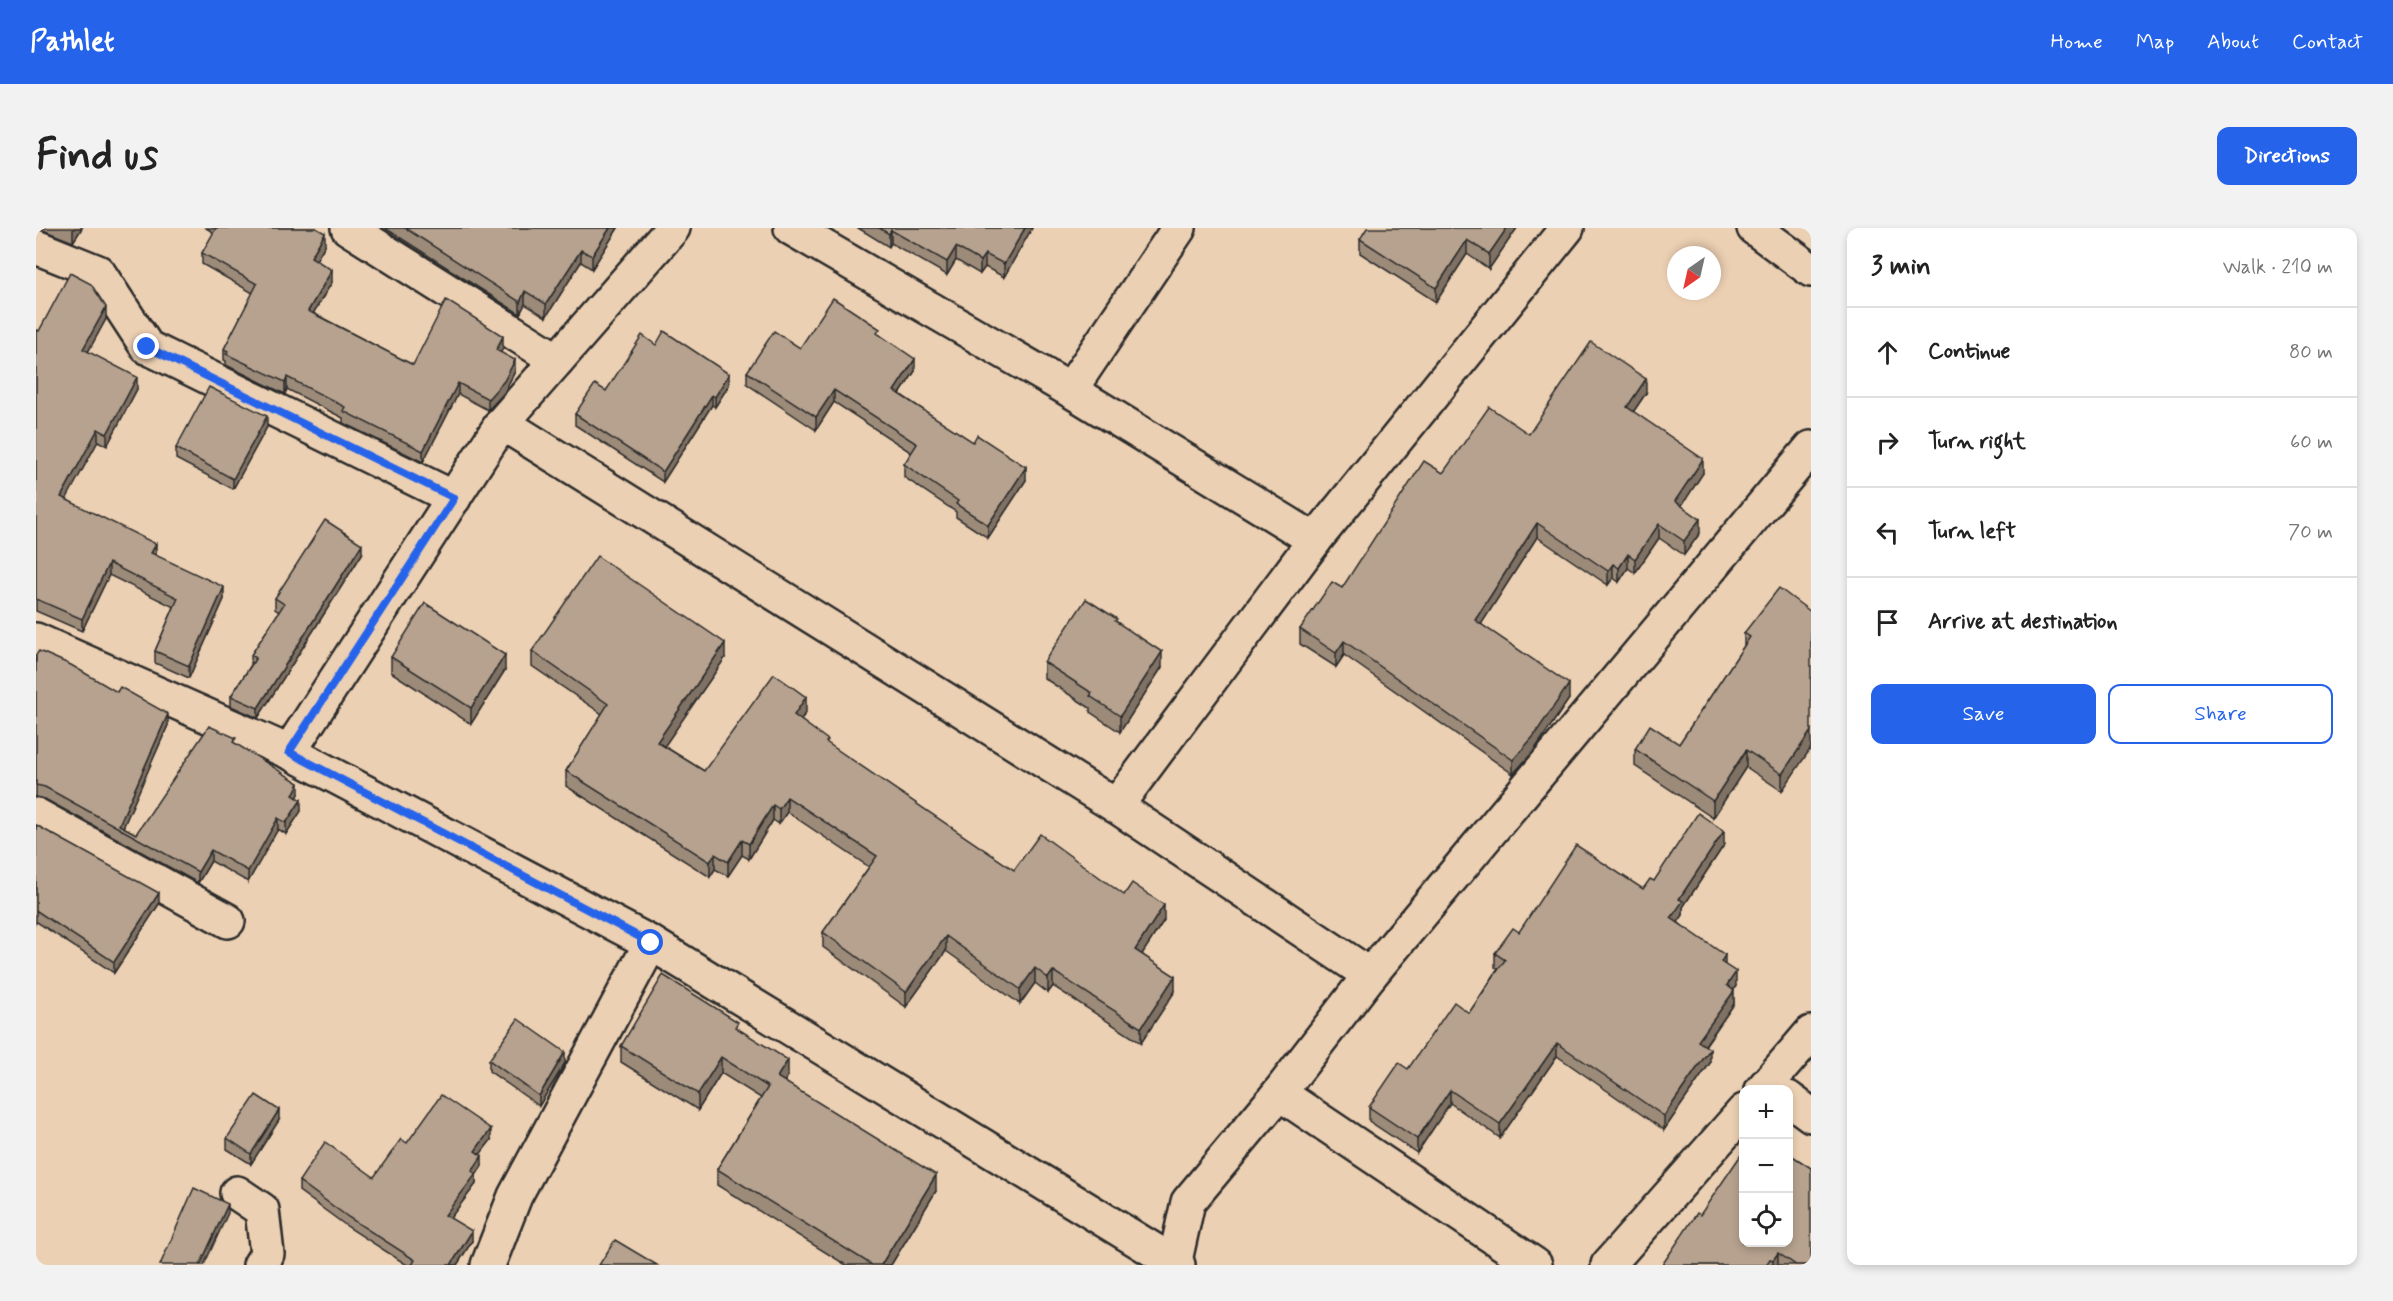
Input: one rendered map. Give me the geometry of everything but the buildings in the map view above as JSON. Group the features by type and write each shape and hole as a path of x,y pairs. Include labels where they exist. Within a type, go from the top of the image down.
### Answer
{"street":[{"path":"348,228 557,360"},
{"path":"289,752 501,423 673,228"},
{"path":"791,228 1070,390 1315,540"},
{"path":"1070,390 1179,228"},
{"path":"1116,806 1315,540 1567,228"},
{"path":"1754,228 1811,270"},
{"path":"36,247 98,272 147,347 454,498"},
{"path":"501,423 1116,806 1370,975"},
{"path":"36,640 289,752 651,943 1176,1264 1188,1202 1279,1093 1370,975 1811,448"},
{"path":"36,815 228,921"},
{"path":"488,1265 515,1196 651,943"},
{"path":"1777,1085 1811,1033"},
{"path":"1279,1093 1535,1265"},
{"path":"1793,1103 1811,1115"},
{"path":"1608,1265 1739,1116"},
{"path":"237,1193 262,1210 267,1254 260,1265"}],"route":[{"path":"147,347 454,498 289,752 651,943"}]}
